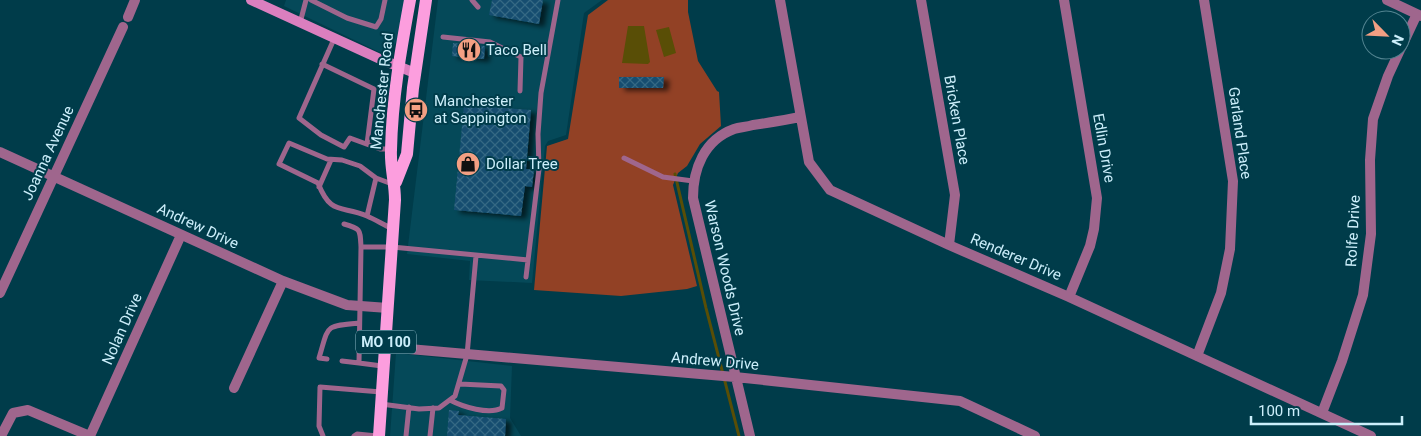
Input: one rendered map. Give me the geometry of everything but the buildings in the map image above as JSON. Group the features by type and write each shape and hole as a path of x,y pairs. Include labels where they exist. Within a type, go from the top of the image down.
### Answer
{"main road":[{"name":"Manchester Road","path":"378,436 386,347 395,185 391,149 398,68 410,0"},
{"name":"Manchester Road","path":"395,185 407,154 415,74 426,0"}],"street":[{"name":"Joanna Avenue","path":"0,293 135,0"},
{"path":"251,0 398,68 415,74"},
{"name":"Renderer Drive","path":"780,0 809,162 830,190 949,245 1069,297 1371,436"},
{"name":"Bricken Place","path":"922,0 955,195 949,245"},
{"name":"Edlin Drive","path":"1064,0 1097,198 1094,229 1090,246 1069,297"},
{"name":"Garland Place","path":"1197,356 1221,293 1230,249 1234,181 1204,0"},
{"path":"1387,0 1419,15"},
{"name":"Rolfe Drive","path":"1411,30 1419,15"},
{"name":"Rolfe Drive","path":"1322,413 1342,361 1362,295 1371,234 1370,160 1373,119 1396,60"},
{"name":"Warson Woods Drive","path":"750,436 728,376 693,198 693,181 703,153 718,138 734,129 800,117"},
{"name":"Andrew Drive","path":"0,152 282,281 347,305 388,308"},
{"name":"Nolan Drive","path":"1,436 13,413 28,410 90,436 181,235"},
{"path":"234,388 282,281"},
{"name":"Andrew Drive","path":"386,347 728,376 960,401 1035,436"}],"lane":[{"path":"300,23 306,0"},
{"path":"311,0 347,18 376,27 381,19 385,0"},
{"path":"472,0 478,6"},
{"path":"526,277 540,169 538,134 541,93 558,0"},
{"path":"443,37 490,42 521,57 520,91"},
{"path":"334,39 300,118 321,135 344,148 350,138 380,149 391,149"},
{"path":"322,64 374,89 367,144"},
{"path":"393,229 367,216 334,208 322,196 318,183 279,164 289,143 332,160 342,160 360,166 376,178 395,185"},
{"path":"624,158 664,177 693,181"},
{"path":"320,187 332,160"},
{"path":"367,216 376,178"},
{"path":"344,224 358,228 360,231 359,363"},
{"path":"361,247 392,247 528,260"},
{"path":"323,436 319,426 320,386 381,398 409,407 439,408 456,396 467,354 476,256"},
{"path":"327,358 319,358 327,331 333,325 359,323"},
{"path":"342,361 384,366"},
{"path":"450,400 463,407 496,412 502,408 504,390 501,386 460,384"},
{"path":"406,436 409,407"},
{"path":"430,436 432,408"},
{"path":"354,436 357,434 378,436"}],"shaded area":[{"path":"286,0 405,0 398,39 391,50 379,52 284,6"},
{"path":"438,0 602,0 584,13 566,135 548,141 545,146 532,283 469,280 470,261 407,254"},
{"path":"608,0 688,0 688,12 698,61 719,92 721,126 700,144 687,166 678,173 673,185 697,286 687,289 621,296 534,290 547,146 568,139 588,15"},
{"path":"628,26 644,26 650,62 648,64 622,63"},
{"path":"669,27 676,53 664,57 656,30"},
{"path":"396,353 512,366 510,418 521,436 390,436"}],"waterway":[{"path":"675,174 706,308 739,436"}],"place":[{"name":"Taco Bell","path":"469,50"},
{"name":"Manchester at Sappington","path":"416,110"},
{"name":"Dollar Tree","path":"468,164"}]}
